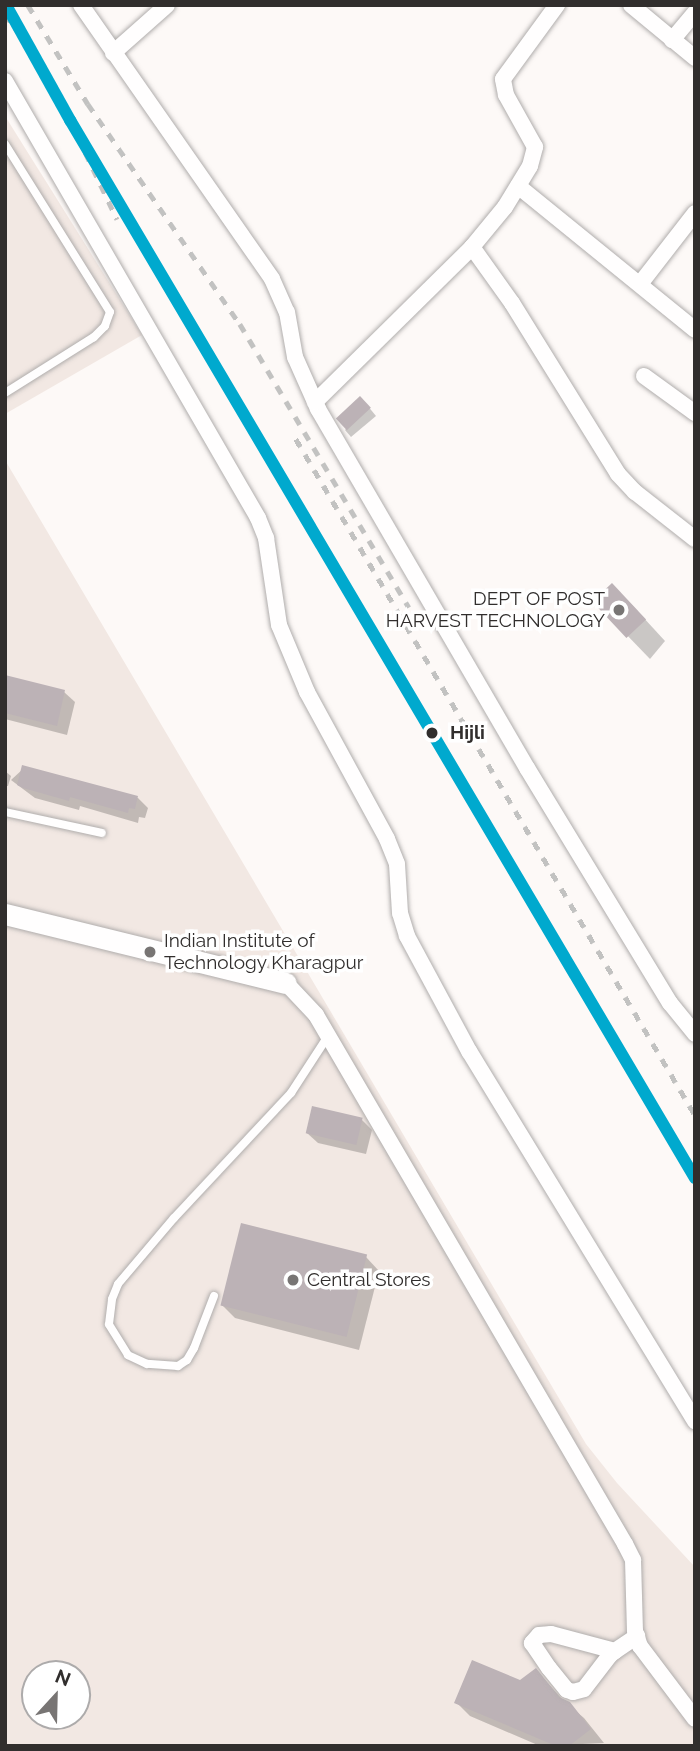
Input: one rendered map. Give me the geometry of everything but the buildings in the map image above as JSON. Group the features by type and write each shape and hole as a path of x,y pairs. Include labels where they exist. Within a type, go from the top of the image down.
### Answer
{"street":[{"path":"81,5 277,288 287,312 295,357 315,402 534,780 670,1003 695,1034"},
{"path":"113,52 167,5"},
{"path":"315,402 472,247 518,186 535,155 536,147 506,95 503,79 557,5"},
{"path":"632,5 695,58"},
{"path":"672,40 695,13"},
{"path":"5,81 258,518 266,538 279,625 307,692 387,839 397,864 400,912 407,936 469,1051 695,1421"},
{"path":"518,186 695,330"},
{"path":"640,284 695,213"},
{"path":"472,247 512,303 618,474 635,492 695,539"},
{"path":"644,376 695,414"},
{"path":"5,914 286,983 316,1015 633,1560 636,1636 654,1665 695,1719"},
{"path":"615,1651 551,1634 538,1635 532,1643 548,1668 567,1690 573,1692 589,1684 615,1651 636,1636"}],"lane":[{"path":"5,145 110,312 104,326 94,337 5,393"},
{"path":"5,813 102,833"},
{"path":"214,1296 194,1348 187,1360 178,1366 147,1364 128,1355 109,1324 112,1299 125,1274 291,1093 328,1035"}],"shaded area":[{"path":"5,116 142,335 5,414"},
{"name":"Indian Institute of Technology Kharagpur","path":"5,460 586,1444 617,1483 695,1567 695,1746 5,1746"}],"railway":[{"path":"28,5 88,104 240,324 409,608"},
{"path":"5,14 39,60"},
{"path":"70,120 117,219"},
{"path":"296,439 695,1115"}],"transit line":[{"path":"6,5 70,120 695,1178"}],"place":[{"name":"DEPT OF POST HARVEST TECHNOLOGY","path":"619,610"},
{"name":"Hijli","path":"432,733"},
{"name":"Indian Institute of Technology Kharagpur","path":"150,952"},
{"name":"Central Stores","path":"293,1280"}]}
